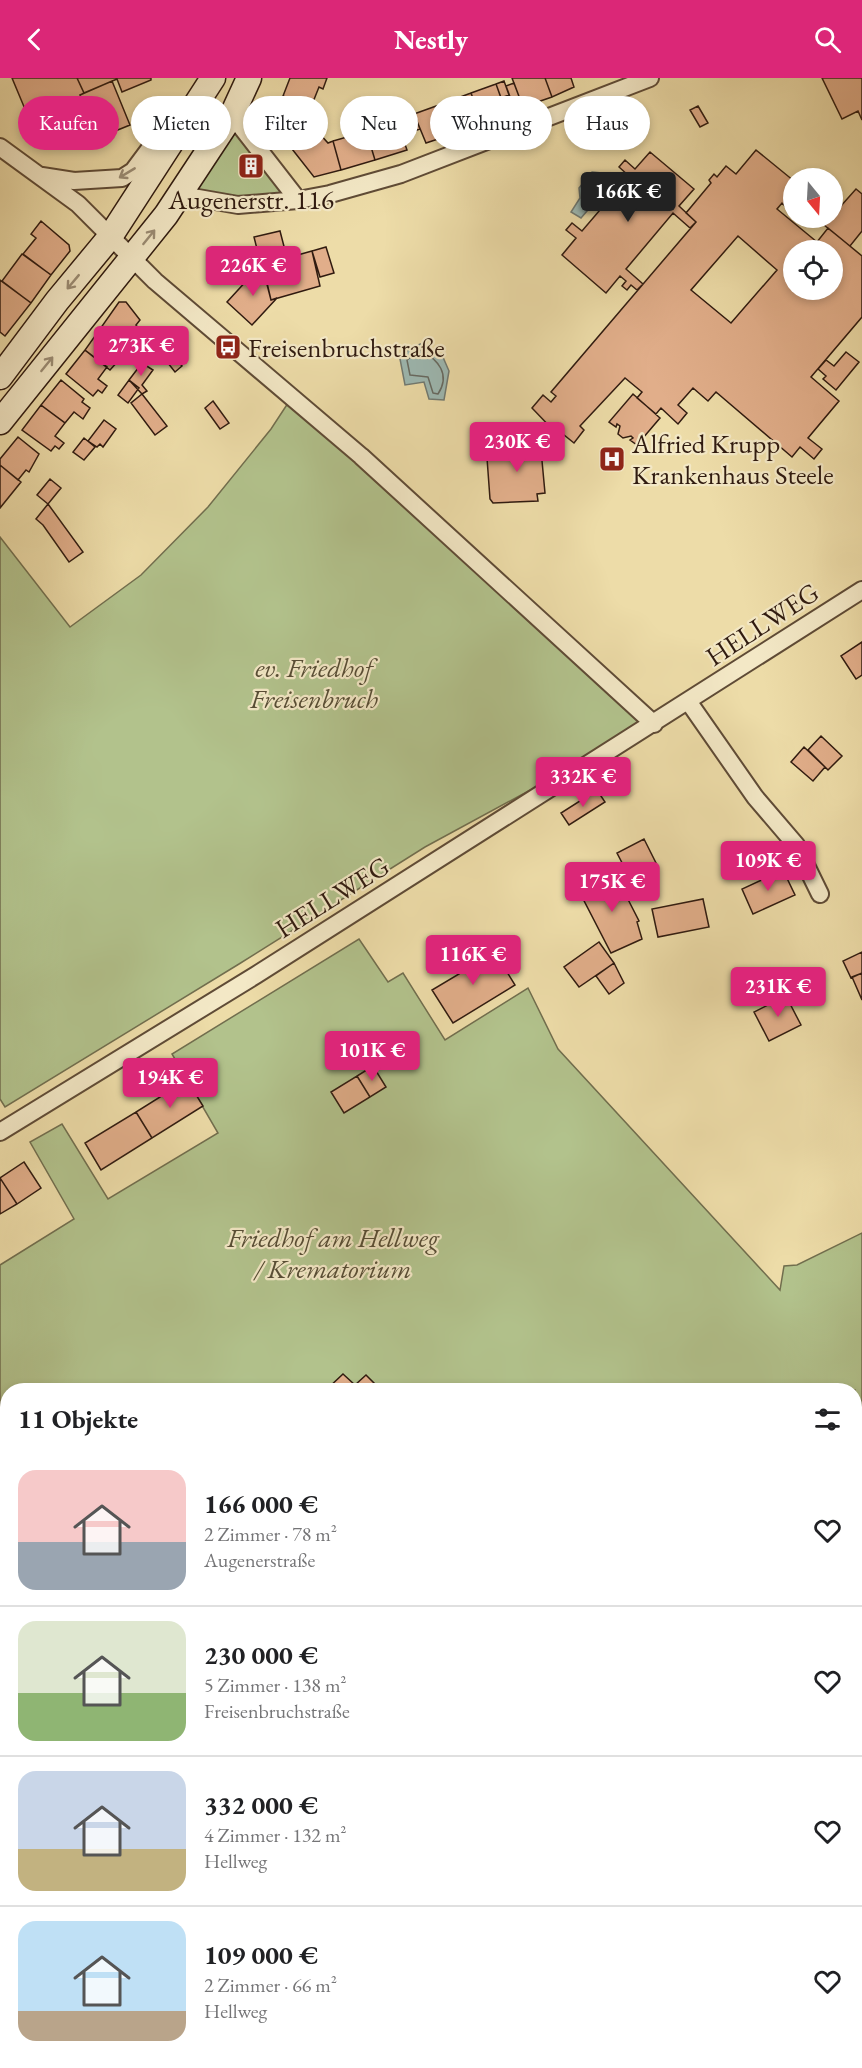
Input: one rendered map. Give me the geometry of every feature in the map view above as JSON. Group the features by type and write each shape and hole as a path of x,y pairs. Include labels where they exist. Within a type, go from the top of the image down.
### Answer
{"main road":[{"path":"202,96 213,78"},
{"path":"0,422 181,195 232,115 249,78"},
{"path":"0,376 57,301 110,237 167,150"}],"street":[{"path":"181,195 238,205 298,200 330,194 401,174 650,78"},
{"path":"232,115 298,200"},
{"path":"0,147 78,204 131,258 361,456 654,724"},
{"path":"39,175 74,181 122,178 134,171 149,150"},
{"name":"HELLWEG","path":"0,1132 256,975 862,590"},
{"name":"HELLWEG","path":"688,701 755,797 796,845 820,894"}],"green space":[{"path":"232,117 243,131 243,150 257,150 296,200 183,194 211,150 231,150"},
{"name":"ev. Friedhof Freisenbruch","path":"292,397 652,724 425,847 5,1107 0,1099 0,537 70,627 141,575 208,507 271,429"},
{"name":"Friedhof am Hellweg / Krematorium","path":"359,939 388,982 403,973 445,1040 528,988 558,1049 780,1290 784,1266 797,1265 862,1233 862,1383 0,1383 0,1265 74,1219 30,1142 62,1124 108,1199 218,1133 172,1054"}],"water":[{"path":"592,172 602,173 613,181 581,218 571,212 580,198 579,188"},
{"path":"423,343 434,353 442,355 449,371 444,400 429,399 424,382 405,385 400,359 410,348"}],"building":[{"path":"12,78 77,78 84,93 80,96 20,96"},
{"path":"77,78 151,78 151,80 122,92 117,79 84,93"},
{"path":"290,78 327,78 323,89 319,87 315,96 283,96"},
{"path":"512,78 545,78 552,96 519,96"},
{"path":"545,78 571,78 574,87 552,96"},
{"path":"822,78 862,78 862,120 858,111 842,119"},
{"path":"112,81 118,96 80,96"},
{"path":"504,81 509,95 500,96 496,84"},
{"path":"514,83 519,96 510,96 506,86"},
{"path":"496,84 500,96 472,96 471,93"},
{"path":"119,98 130,125 119,129"},
{"path":"698,106 708,123 700,127 690,110"},
{"path":"430,108 430,142 426,143 418,124 418,113"},
{"path":"340,139 340,150 372,150 375,160 341,170 333,141"},
{"path":"333,141 341,170 314,177 293,150 328,150 328,143"},
{"path":"372,150 407,150 375,160"},
{"path":"756,150 783,172 783,204 777,209 783,214 783,228 800,228 815,240 783,240 783,300 843,300 843,240 862,256 862,317 811,377 839,401 808,438 822,449 814,459 800,447 792,457 716,392 708,401 693,388 678,405 687,413 678,424 661,408 656,414 637,398 642,392 625,378 580,426 584,430 574,443 559,431 556,433 532,408 543,395 551,402 556,396 551,392 696,222 686,213 711,183 709,180 714,174 717,177 726,166 736,174","holes":["738,236 777,270 731,323 691,290"]},
{"path":"650,152 694,189 679,206 696,222 690,228 673,213 626,269 643,284 637,290 631,285 627,290 622,286 626,281 620,276 606,293 562,255 576,238 566,230 572,223 582,231 629,176 619,167 625,160 635,169"},
{"name":"Augenerstr. 116","path":"251,155 261,169 252,176 242,163"},
{"path":"856,189 862,194 862,231 850,246 828,228 843,228 843,204"},
{"path":"41,221 69,245 70,251 51,275 23,254 36,238 31,234"},
{"path":"828,228 843,240 819,240"},
{"path":"280,231 287,258 261,265 254,237"},
{"path":"326,247 334,273 320,277 312,251"},
{"path":"312,251 320,286 271,300 262,265"},
{"path":"22,254 51,275 31,303 2,281"},
{"path":"259,267 264,270 271,300 277,298 252,325 227,302"},
{"path":"0,280 31,303 5,336 0,332"},
{"path":"119,302 126,302 140,320 136,325 139,329 122,345 100,329"},
{"path":"100,329 122,345 115,357 119,360 110,370 85,350"},
{"path":"85,350 107,367 98,379 107,386 102,393 98,390 93,396 66,374"},
{"path":"171,352 182,366 175,372 164,358"},
{"path":"846,352 859,362 836,390 823,379 826,376 818,369 826,360 834,366"},
{"path":"142,363 153,370 142,385 147,391 142,394 129,380"},
{"path":"61,380 84,399 82,402 90,408 83,419 74,412 65,423 41,405"},
{"path":"129,380 139,388 128,403 118,395"},
{"path":"142,394 167,426 155,435 131,403"},
{"path":"633,394 660,418 637,445 630,440 633,438 631,436 623,438 618,434 620,426 617,424 616,427 609,422"},
{"path":"213,401 229,423 220,429 205,408"},
{"path":"41,405 65,423 55,436 64,443 59,449 55,446 51,451 22,430"},
{"path":"104,420 116,429 103,447 100,444 97,447 88,441"},
{"path":"551,429 556,433 541,450 545,493 537,494 538,501 493,503 490,499 487,458 494,457 494,450 537,446"},
{"path":"18,437 39,454 29,472 26,470 18,480 0,465 0,459"},
{"path":"84,438 95,447 84,460 73,452"},
{"path":"0,465 21,482 0,508"},
{"path":"50,479 61,488 48,504 37,495"},
{"path":"48,504 83,552 69,562 43,525 36,519"},
{"path":"862,642 862,675 856,679 841,656"},
{"path":"821,736 842,756 828,770 808,750"},
{"path":"804,747 825,767 813,781 791,762"},
{"path":"597,790 605,802 569,825 561,813"},
{"path":"644,839 658,867 631,880 617,853"},
{"path":"783,870 795,895 753,914 742,889"},
{"path":"614,872 639,921 637,922 642,939 611,953 579,891"},
{"path":"703,899 709,927 658,937 652,909"},
{"path":"599,942 614,963 579,987 564,967"},
{"path":"494,951 515,985 453,1023 432,990 459,974 455,967 467,956 470,960 476,956 479,961"},
{"path":"862,952 862,973 851,978 843,961"},
{"path":"614,963 624,983 609,994 596,976"},
{"path":"862,973 862,1000 852,977"},
{"path":"786,996 801,1025 769,1041 754,1012"},
{"path":"373,1066 386,1087 370,1097 357,1076"},
{"path":"357,1076 370,1097 344,1113 331,1092"},
{"path":"187,1080 203,1106 152,1138 136,1112"},
{"path":"136,1112 152,1138 101,1170 85,1143"},
{"path":"24,1162 41,1188 17,1204 0,1178"},
{"path":"0,1178 17,1204 0,1214"},
{"path":"343,1374 353,1383 333,1383"},
{"path":"366,1375 374,1383 357,1383"}],"place":[{"name":"Augenerstr. 116","path":"251,166"},
{"name":"Freisenbruchstraße","path":"228,347"},
{"name":"Alfried Krupp Krankenhaus Steele","path":"612,459"}]}
